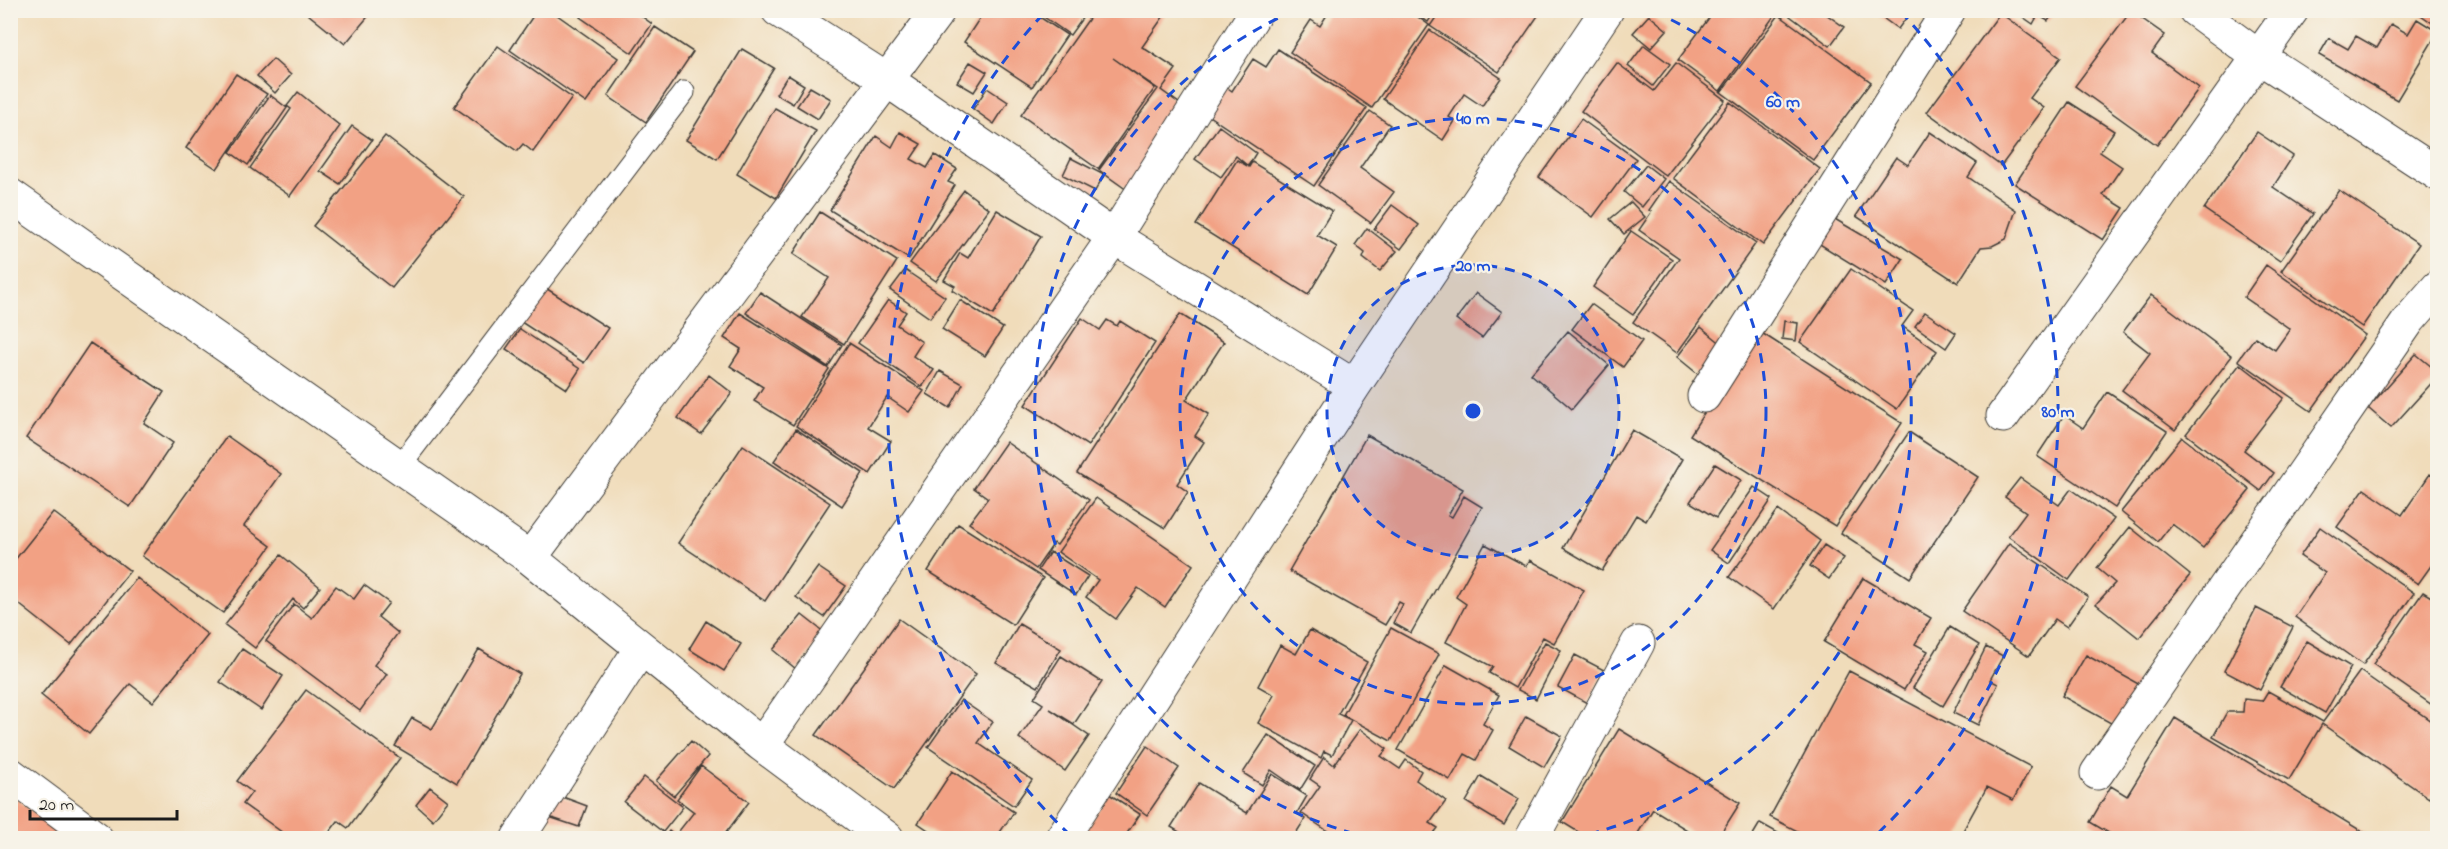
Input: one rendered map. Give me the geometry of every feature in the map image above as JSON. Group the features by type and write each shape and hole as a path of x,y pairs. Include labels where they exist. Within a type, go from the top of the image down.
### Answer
{"street":[{"path":"778,10 887,80 1114,237 1354,386"},
{"path":"530,558 939,10"},
{"path":"762,745 1114,237 1257,10"},
{"path":"1062,838 1354,386 1607,10"},
{"path":"1704,396 1949,10"},
{"path":"2195,10 2259,57 2438,174"},
{"path":"2003,416 2292,10"},
{"path":"10,195 530,558 762,745 887,838"},
{"path":"2097,774 2409,320 2438,287"},
{"path":"1532,838 1638,643"},
{"path":"518,838 641,648"},
{"path":"10,774 96,838"}],"lane":[{"path":"399,466 684,92"}],"building":[{"path":"303,10 368,10 371,13 345,44"},
{"path":"537,10 550,10 618,58 586,103 510,50"},
{"path":"585,10 633,10 652,24 632,53 580,17"},
{"path":"985,10 1029,10 1067,35 1032,87 964,42"},
{"path":"1034,10 1088,10 1070,35"},
{"path":"1095,10 1168,10 1142,47 1176,69 1161,90 1187,109 1127,190 1099,170 1158,89 1113,58 1155,88 1098,169 1021,115"},
{"path":"1330,10 1408,10 1429,25 1372,108 1290,52 1311,20 1320,26"},
{"path":"1411,10 1436,10 1428,22"},
{"path":"1441,10 1542,10 1499,72 1430,26"},
{"path":"1707,10 1777,12 1720,91 1678,60 1712,14"},
{"path":"1782,10 1828,10 1826,14 1844,27 1830,46"},
{"path":"1872,10 1912,10 1898,29"},
{"path":"2013,10 2056,10 2048,21 2038,15 2033,24"},
{"path":"2414,10 2438,10 2438,27"},
{"path":"2131,11 2165,35 2152,53 2199,88 2157,145 2075,86"},
{"path":"2000,13 2061,57 2030,98 2044,108 2001,166 1927,112"},
{"path":"1649,15 1667,30 1651,48 1633,33"},
{"path":"1779,15 1871,82 1813,160 1721,92"},
{"path":"2417,19 2438,32 2397,100 2319,55 2329,38 2348,49 2356,36 2377,48 2391,24 2408,34"},
{"path":"655,27 693,52 646,122 608,96"},
{"path":"1430,30 1501,78 1482,106 1464,94 1449,117 1455,121 1443,140 1383,99"},
{"path":"1644,45 1670,64 1653,86 1628,66"},
{"path":"498,46 572,98 533,152 523,144 517,151 454,107"},
{"path":"742,49 774,68 717,159 686,140"},
{"path":"1278,49 1367,108 1314,186 1206,114 1225,86 1232,91 1253,59 1266,67"},
{"path":"273,59 291,75 275,93 257,76"},
{"path":"970,62 987,72 974,92 957,82"},
{"path":"1617,63 1654,91 1676,63 1725,100 1666,176 1581,111"},
{"path":"236,74 267,94 217,169 186,148"},
{"path":"788,75 804,85 793,104 776,94"},
{"path":"810,87 831,99 818,119 797,106"},
{"path":"987,88 1008,102 994,124 973,109"},
{"path":"298,92 340,126 290,196 250,168 291,109 287,106"},
{"path":"270,95 287,108 248,165 230,152"},
{"path":"1730,102 1820,169 1763,245 1673,178"},
{"path":"2069,102 2114,131 2100,152 2122,167 2103,195 2124,208 2103,240 2015,184"},
{"path":"775,108 816,131 776,198 737,174"},
{"path":"1370,111 1390,125 1360,168 1394,192 1371,223 1318,185"},
{"path":"1581,119 1636,159 1593,217 1539,177"},
{"path":"352,126 372,140 340,184 320,171"},
{"path":"1219,126 1256,153 1248,166 1236,156 1221,177 1195,159"},
{"path":"900,132 921,144 911,159 927,168 935,155 957,169 948,182 955,185 909,259 830,210 876,136 892,147"},
{"path":"1930,132 1977,163 1968,177 2016,210 2006,239 1992,246 1981,247 1958,283 1856,216 1896,157 1908,165"},
{"path":"2257,132 2293,156 2273,187 2313,214 2280,261 2204,209"},
{"path":"385,136 464,197 392,288 313,226"},
{"path":"1071,158 1104,175 1095,191 1063,175"},
{"path":"1237,160 1249,167 1252,162 1332,211 1317,235 1337,247 1308,295 1196,225"},
{"path":"1646,165 1664,179 1642,207 1624,192"},
{"path":"1669,181 1756,243 1677,353 1633,322 1679,258 1639,230 1652,211 1649,210"},
{"path":"964,190 989,209 936,281 910,263"},
{"path":"2339,190 2419,244 2362,327 2281,271"},
{"path":"1631,202 1645,217 1624,234 1610,219"},
{"path":"1392,205 1419,225 1401,249 1374,229"},
{"path":"997,210 1041,236 993,315 952,290 955,286 944,280 960,253 968,258"},
{"path":"820,212 897,261 844,344 802,317 829,278 793,254"},
{"path":"1833,218 1903,259 1886,285 1818,243"},
{"path":"1367,228 1397,251 1380,271 1363,258 1365,253 1355,245"},
{"path":"1631,231 1672,259 1633,315 1593,287"},
{"path":"2266,265 2365,335 2311,411 2238,360 2255,337 2275,350 2290,329 2244,297"},
{"path":"1851,269 1913,311 1902,326 1937,351 1897,409 1800,342"},
{"path":"905,270 945,297 930,318 890,290"},
{"path":"541,285 608,328 584,363 518,320"},
{"path":"760,292 842,345 828,367 746,313"},
{"path":"1476,293 1502,312 1482,338 1456,319"},
{"path":"2151,295 2232,356 2175,430 2122,390 2150,353 2123,332"},
{"path":"888,300 906,312 897,325 922,342 913,356 934,370 922,387 858,343"},
{"path":"960,300 1003,328 985,356 942,329"},
{"path":"1591,304 1642,341 1623,367 1572,329"},
{"path":"1925,312 1956,333 1946,348 1915,326"},
{"path":"740,313 829,369 793,425 754,401 763,387 730,366 741,349 724,338"},
{"path":"1180,314 1224,342 1186,400 1209,414 1195,436 1204,442 1177,484 1188,492 1165,528 1077,473"},
{"path":"1082,318 1100,330 1107,320 1117,326 1120,321 1155,343 1088,446 1025,405"},
{"path":"1784,321 1798,323 1796,341 1782,339"},
{"path":"1701,327 1723,345 1699,375 1677,357"},
{"path":"520,329 580,369 567,389 506,349"},
{"path":"1757,330 1902,423 1835,526 1690,435"},
{"path":"1568,331 1609,365 1572,409 1531,374"},
{"path":"90,343 164,392 144,423 173,443 130,507 26,438"},
{"path":"849,343 924,391 909,412 887,397 868,427 891,441 870,474 796,426"},
{"path":"2416,354 2438,372 2438,376 2391,428 2368,408"},
{"path":"2240,364 2284,398 2244,450 2274,473 2261,491 2186,434"},
{"path":"940,371 963,384 950,408 927,394"},
{"path":"709,375 732,393 701,434 678,418"},
{"path":"2107,392 2167,431 2115,508 2037,456 2064,415 2083,428"},
{"path":"796,429 863,473 842,506 774,461"},
{"path":"1632,430 1682,459 1646,521 1636,515 1602,571 1563,548"},
{"path":"1909,432 1978,477 1910,578 1841,533"},
{"path":"1367,435 1463,489 1448,515 1452,517 1464,496 1482,507 1411,633 1393,623 1403,604 1399,602 1385,625 1289,571"},
{"path":"227,436 281,474 244,526 271,546 223,613 142,556"},
{"path":"2182,437 2250,490 2203,548 2172,524 2158,542 2121,512"},
{"path":"1006,442 1089,500 1057,545 1054,543 1036,569 969,523 988,498 974,488"},
{"path":"743,445 830,503 765,601 678,543"},
{"path":"1715,464 1741,480 1716,518 1690,502"},
{"path":"2430,474 2438,480 2438,556 2418,584 2337,527 2364,489 2402,515"},
{"path":"2020,478 2059,505 2071,489 2114,519 2069,580 2008,536 2026,512 2005,497"},
{"path":"1754,487 1772,499 1729,563 1710,550"},
{"path":"1096,498 1193,565 1165,607 1138,588 1116,619 1086,597 1098,580 1058,552"},
{"path":"1778,510 1820,541 1774,609 1729,577"},
{"path":"53,512 130,571 71,645 10,597 10,566"},
{"path":"958,524 1043,578 1013,625 928,571"},
{"path":"2130,527 2190,575 2139,638 2096,604 2115,583 2097,568"},
{"path":"2320,527 2414,593 2363,665 2295,617 2325,573 2300,556"},
{"path":"2009,543 2088,597 2067,627 2055,619 2029,656 1962,611"},
{"path":"1485,544 1526,566 1530,560 1584,590 1554,643 1543,637 1515,688 1489,673 1493,667 1446,642 1466,604 1456,597"},
{"path":"1824,545 1844,558 1829,579 1810,566"},
{"path":"1050,552 1088,576 1076,595 1038,570"},
{"path":"281,555 320,587 303,608 293,599 255,648 225,625"},
{"path":"818,567 846,586 824,617 796,597"},
{"path":"137,578 208,635 153,702 130,684 89,734 41,695"},
{"path":"1863,578 1931,618 1915,644 1928,651 1904,690 1824,642"},
{"path":"364,585 389,603 378,617 398,633 374,665 387,674 360,711 266,641 294,604 312,618 336,586 354,599"},
{"path":"2423,592 2438,601 2438,709 2373,664"},
{"path":"2256,608 2293,627 2260,690 2224,671"},
{"path":"802,615 825,633 796,669 773,650"},
{"path":"899,619 976,674 894,789 816,735"},
{"path":"706,621 741,644 724,671 689,649"},
{"path":"1019,624 1061,649 1038,687 996,663"},
{"path":"1950,627 1979,645 1943,706 1913,688"},
{"path":"1391,628 1439,654 1391,741 1343,715"},
{"path":"1310,630 1367,662 1338,714 1351,720 1332,755 1324,751 1321,758 1258,723 1274,695 1258,686 1280,645 1296,654"},
{"path":"2307,641 2351,667 2325,713 2280,687"},
{"path":"1545,642 1561,650 1536,699 1518,690"},
{"path":"1986,647 2003,656 1990,680 1998,684 1978,725 1953,713"},
{"path":"242,649 283,676 261,710 220,682"},
{"path":"479,649 520,674 457,783 395,746 412,718 432,729"},
{"path":"1575,655 1604,670 1587,703 1558,687"},
{"path":"2086,655 2142,686 2118,727 2062,696"},
{"path":"1061,656 1102,682 1074,724 1050,709 1089,736 1065,771 1019,738 1043,704 1034,698"},
{"path":"1446,665 1499,695 1483,724 1493,730 1476,760 1465,754 1450,780 1398,750"},
{"path":"1849,671 2031,767 2013,800 1987,787 1959,838 1811,838 1770,817"},
{"path":"2360,671 2438,726 2438,786 2429,798 2322,724 2289,780 2213,737 2227,712 2243,712 2244,699 2262,701 2268,691 2323,722"},
{"path":"306,690 400,758 348,828 338,821 325,838 290,838 243,804 252,792 237,781"},
{"path":"961,700 993,722 978,743 1032,780 1014,806 928,747"},
{"path":"1526,716 1562,736 1544,767 1509,746"},
{"path":"2175,718 2373,838 2117,838 2090,822 2111,786 2127,796"},
{"path":"1360,729 1387,749 1381,756 1400,769 1406,760 1421,771 1416,780 1446,801 1430,823 1438,828 1430,838 1338,838 1301,813 1320,786 1310,779 1324,757 1334,765"},
{"path":"1619,729 1740,803 1718,838 1700,838 1653,809 1635,838 1588,838 1562,822"},
{"path":"1268,735 1315,766 1300,790 1271,770 1262,785 1243,773"},
{"path":"691,741 708,756 674,796 656,781"},
{"path":"1147,746 1179,768 1147,815 1116,793"},
{"path":"701,766 749,802 722,838 664,838 669,831 675,836 694,812 677,799"},
{"path":"952,771 1014,812 996,838 940,838 918,823"},
{"path":"1272,774 1307,796 1297,813 1305,819 1293,838 1189,838 1171,827 1199,783 1247,813"},
{"path":"1481,776 1519,799 1504,825 1466,802"},
{"path":"644,777 683,807 663,832 624,802"},
{"path":"430,787 448,801 433,820 416,805"},
{"path":"552,793 587,806 579,827 543,815"},
{"path":"10,794 60,832 55,838 10,838"},
{"path":"1109,794 1140,814 1124,838 1080,838"},
{"path":"1760,823 1787,838 1751,838"}]}
